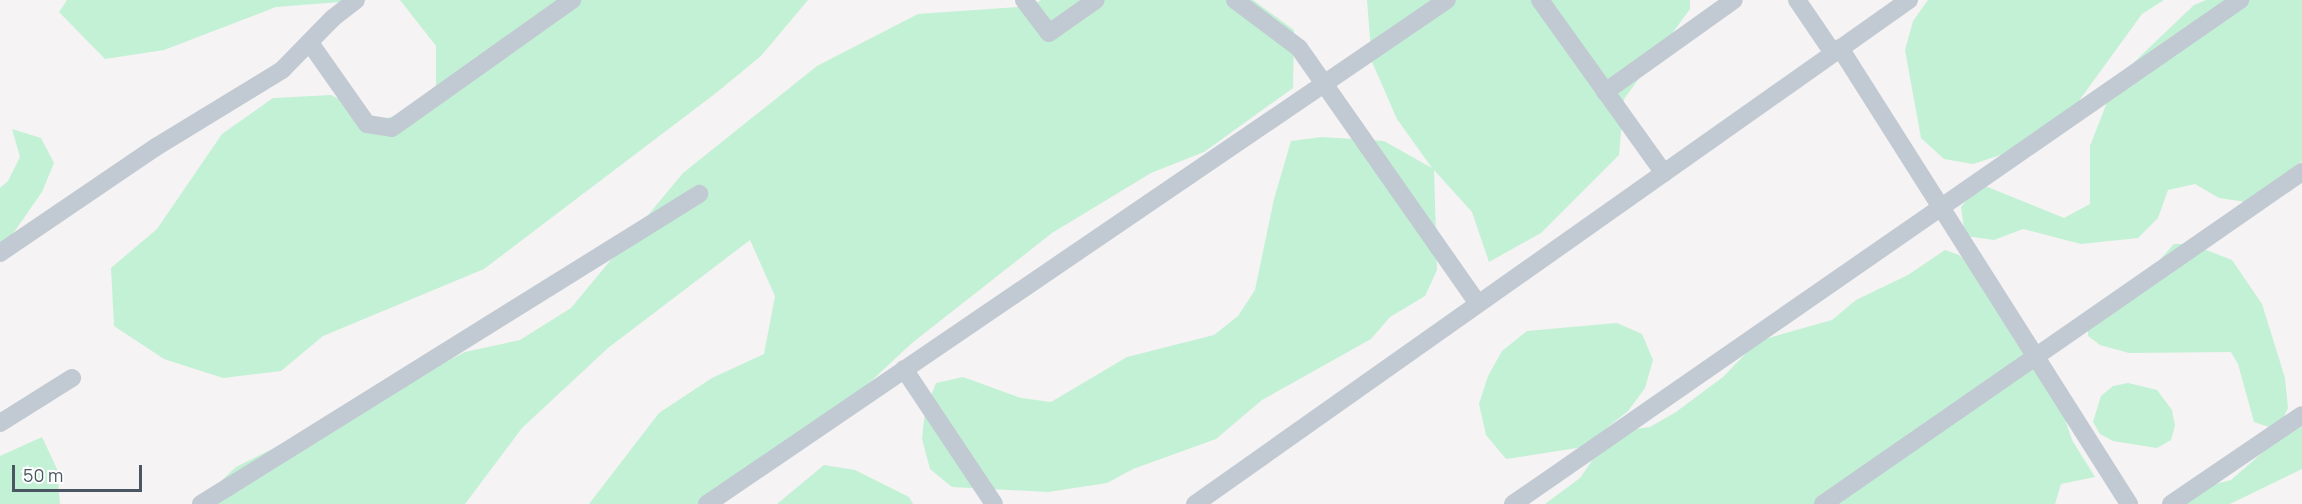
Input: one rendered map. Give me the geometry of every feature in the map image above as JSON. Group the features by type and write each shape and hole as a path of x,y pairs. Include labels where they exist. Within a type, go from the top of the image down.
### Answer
{"street":[{"path":"0,253 156,147 282,70 356,0"},
{"path":"310,43 368,124 392,128 572,0"},
{"path":"1024,0 1049,33 1096,0"},
{"path":"1235,0 1283,33 1326,82 1478,304"},
{"path":"707,504 1447,0"},
{"path":"1540,0 1664,173"},
{"path":"1605,92 1734,0"},
{"path":"1797,0 1837,51 1941,207 2129,504"},
{"path":"1195,504 1909,0"},
{"path":"1513,504 2240,0"},
{"path":"1823,504 2302,172"},
{"path":"201,504 699,194"},
{"path":"904,369 994,504"},
{"path":"0,423 72,378"},
{"path":"2171,504 2302,416"}],"green space":[{"path":"67,0 366,0 276,7 164,50 105,59 59,12"},
{"path":"400,0 808,0 761,56 716,93 484,269 323,336 281,371 223,378 164,359 114,326 111,268 157,229 222,134 273,98 331,95 379,120 436,105 436,46"},
{"path":"1041,0 1253,0 1294,30 1293,88 1204,152 1151,173 1052,233 912,343 826,423 708,504 589,504 659,413 712,378 764,354 775,296 750,240 608,348 522,428 465,504 196,504 236,467 465,352 520,340 571,308 683,173 817,66 918,14 1031,6"},
{"path":"1367,0 1690,0 1690,9 1624,99 1619,155 1541,233 1489,262 1472,212 1434,170 1437,270 1425,296 1390,317 1371,339 1262,400 1216,439 1133,469 1107,483 1048,492 952,487 930,469 922,439 925,410 936,383 963,377 1021,398 1051,402 1127,357 1214,335 1238,316 1255,290 1274,199 1291,141 1322,137 1384,141 1432,168 1397,119 1372,62"},
{"path":"1928,0 2164,0 2142,14 2073,109 2031,145 1973,164 1944,159 1921,138 1905,50 1913,21"},
{"path":"2206,0 2302,0 2302,161 2246,202 2219,198 2195,184 2168,190 2158,218 2138,238 2081,244 2023,229 1994,240 1965,236 1961,207 1980,184 2064,218 2090,204 2090,146 2111,92 2131,65 2194,5"},
{"path":"12,129 41,138 54,163 42,192 7,242 0,243 0,188 8,181 20,157"},
{"path":"2174,244 2191,244 2232,260 2262,304 2285,378 2288,408 2282,421 2269,427 2254,422 2238,364 2231,352 2129,353 2100,345 2088,336 2088,322 2146,275"},
{"path":"1945,250 1959,255 1980,275 2053,383 2072,440 2095,477 2061,484 2055,504 1545,504 1580,478 1598,452 1636,429 1650,427 1676,412 1723,377 1758,341 1832,320 1856,300 1908,275"},
{"path":"1617,323 1642,334 1653,360 1645,388 1628,411 1583,447 1506,459 1486,435 1479,404 1488,376 1502,351 1527,331"},
{"path":"2128,383 2157,390 2172,410 2175,426 2171,440 2157,448 2113,441 2100,434 2093,422 2101,396 2113,386"},
{"path":"2302,418 2302,469 2230,504 2164,504 2173,495 2231,480"},
{"path":"42,437 57,469 60,504 0,504 0,456"},
{"path":"824,465 855,470 909,497 913,504 777,504"}]}
